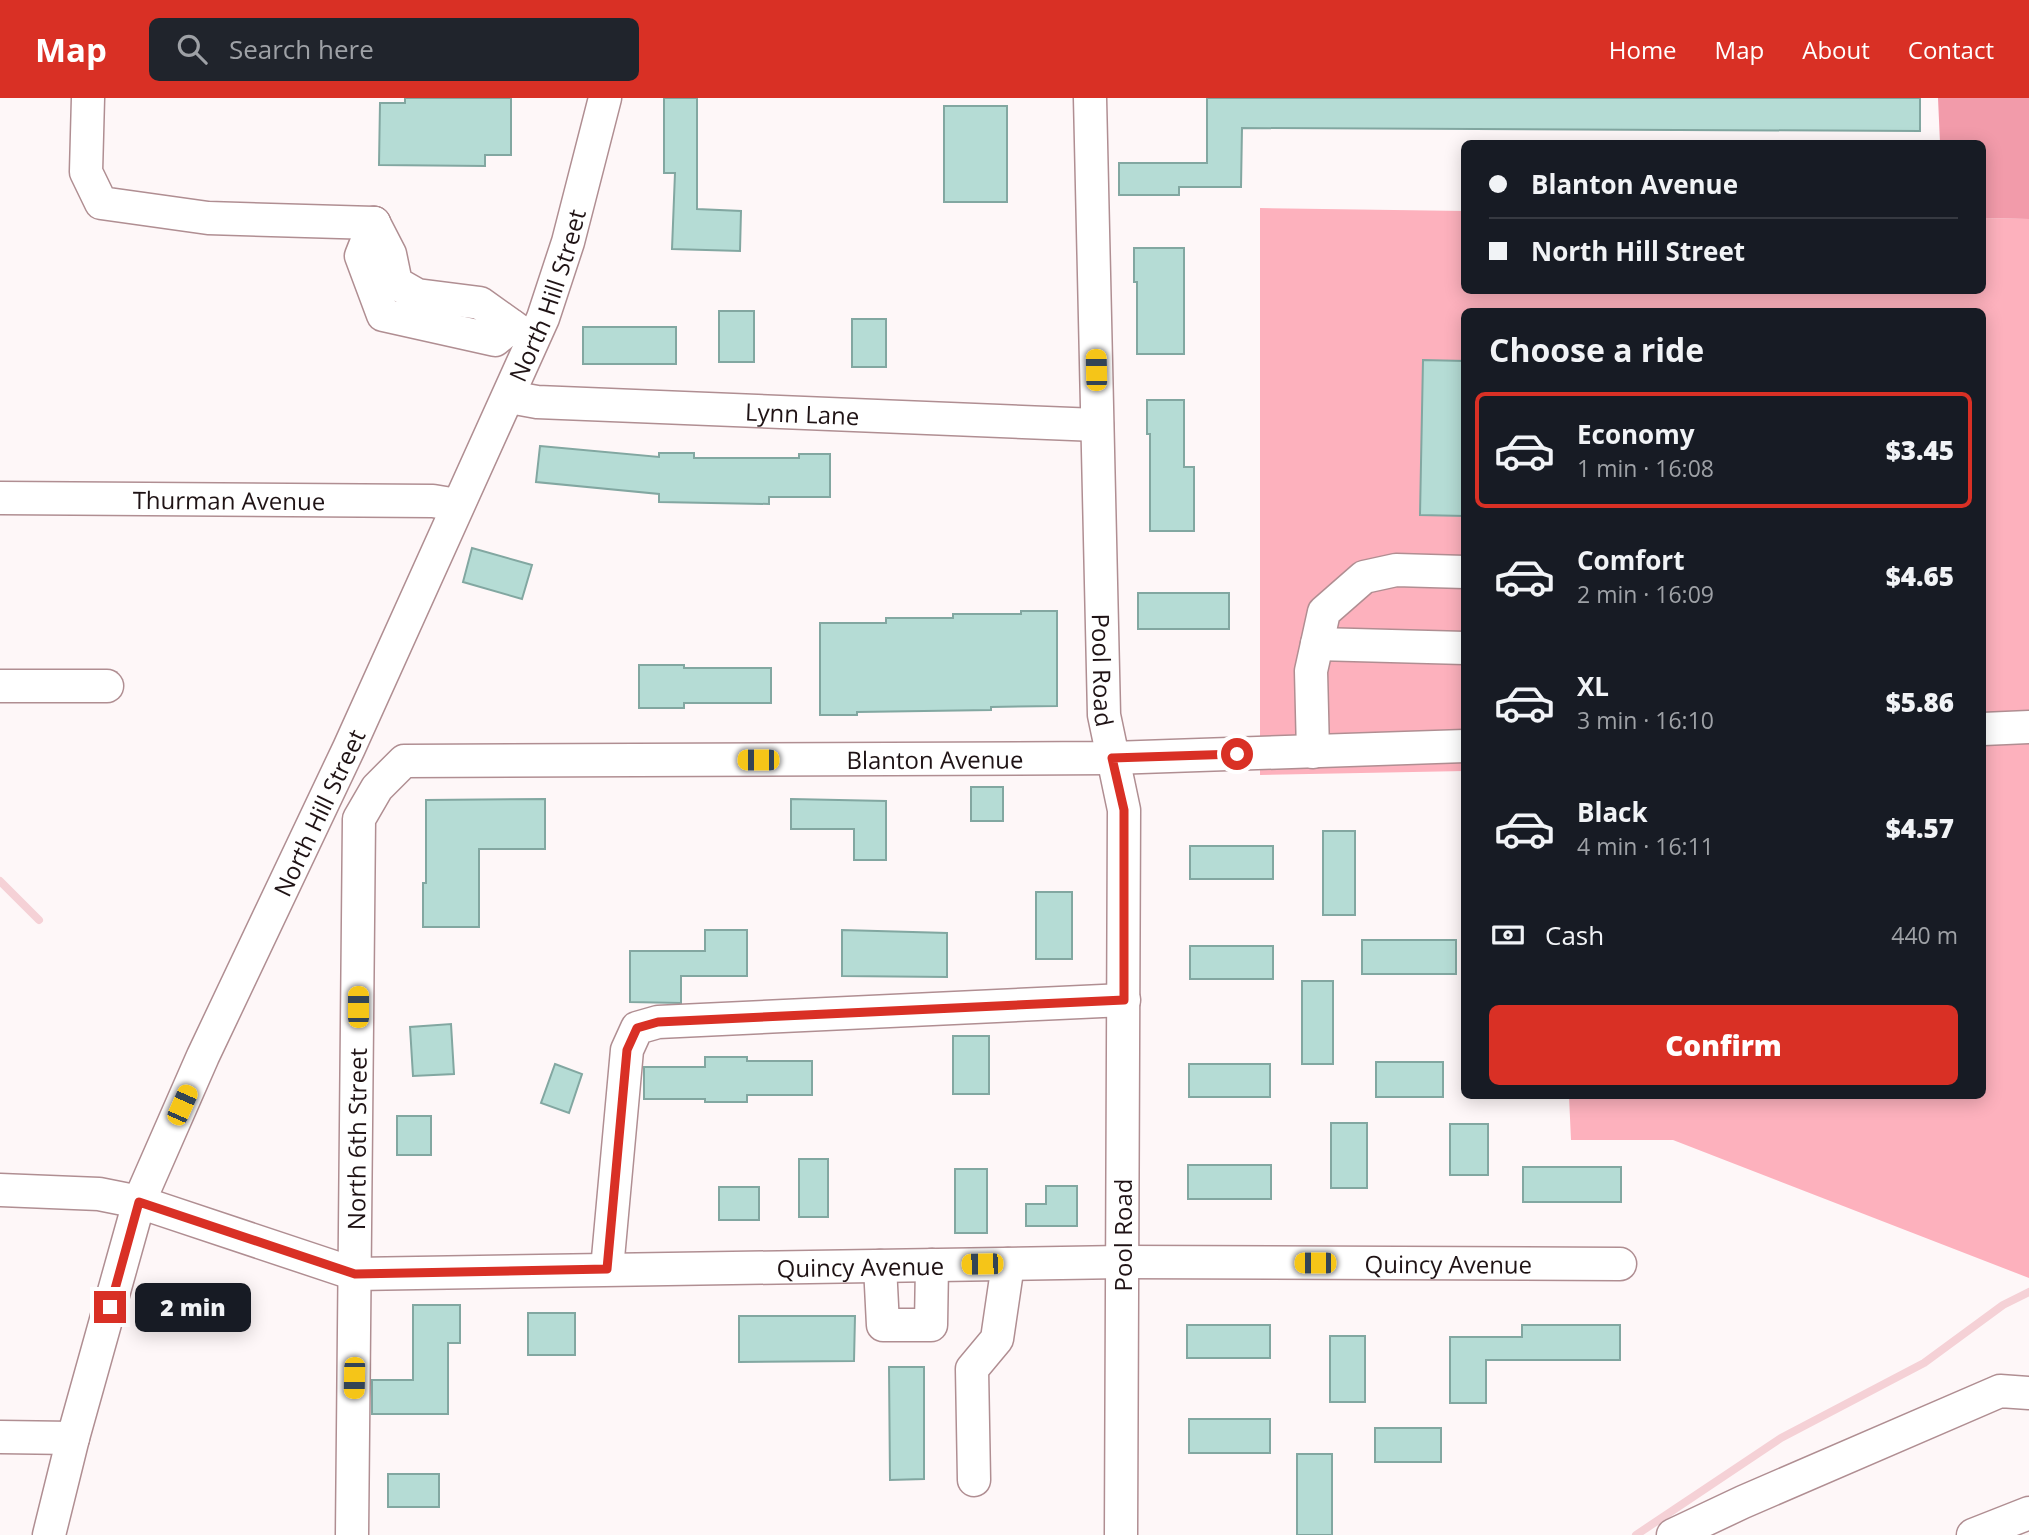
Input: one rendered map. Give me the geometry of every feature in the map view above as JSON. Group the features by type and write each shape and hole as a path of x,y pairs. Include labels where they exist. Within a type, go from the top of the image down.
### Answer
{"street":[{"path":"88,98 86,172 101,203 208,218 374,223 390,254 396,283 417,295 480,303 523,334"},
{"name":"North Hill Street","path":"49,1535 73,1438 139,1202 203,1056 349,748 457,505 509,397 523,334 568,242 605,98"},
{"name":"Pool Road","path":"1090,98 1104,715 1124,810 1121,1535"},
{"name":"Lynn Lane","path":"509,397 537,402 1097,425"},
{"name":"Thurman Avenue","path":"0,498 433,501 457,505"},
{"path":"1312,752 1311,671 1324,612 1364,577 1396,570 1461,572"},
{"path":"1317,644 1461,648"},
{"path":"0,686 107,686"},
{"path":"1986,729 2029,727"},
{"name":"Blanton Avenue","path":"404,761 1112,758 1461,747"},
{"name":"North 6th Street","path":"352,1535 359,820 377,788 404,761"},
{"path":"607,1269 627,1050 637,1028 658,1022 1124,1000"},
{"name":"Quincy Avenue","path":"0,1190 99,1194 139,1202 355,1274 1122,1262 1620,1264"},
{"path":"974,1480 972,1369 997,1339 1007,1264"},
{"path":"880,1266 883,1325 931,1325 932,1265"},
{"path":"1673,1535 1838,1460 2000,1391 2029,1394"},
{"path":"0,1437 73,1438"},
{"path":"1973,1535 2029,1513"}],"shaded area":[{"path":"1938,98 2029,98 2029,219 1986,218 1986,140 1940,140"},
{"path":"1260,208 1461,211 1461,294 1986,294 1986,218 2029,219 2029,1278 1673,1140 1571,1140 1569,1099 1986,1099 1986,308 1461,308 1461,771 1260,775"}],"building":[{"path":"405,98 511,98 511,155 485,155 485,166 379,165 380,103 405,103"},
{"path":"664,98 697,98 697,209 741,211 740,251 672,249 675,173 664,173"},
{"path":"1207,98 1920,98 1920,131 1242,128 1241,187 1179,187 1179,195 1119,195 1119,163 1207,163"},
{"path":"944,106 1007,106 1007,202 944,202"},
{"path":"1134,248 1184,248 1184,354 1137,354"},
{"path":"719,311 754,311 754,362 719,362"},
{"path":"852,319 886,319 886,367 852,367"},
{"path":"583,327 676,327 676,364 583,364"},
{"path":"1423,360 1461,361 1461,516 1420,515"},
{"path":"1147,400 1184,400 1184,467 1194,467 1194,531 1150,531 1150,434 1147,434"},
{"path":"540,446 659,457 659,453 694,453 694,458 799,458 799,454 830,454 830,497 769,497 769,504 659,502 659,494 536,482"},
{"path":"472,548 532,565 522,599 463,582"},
{"path":"1138,593 1229,593 1229,629 1138,629"},
{"path":"1021,611 1057,611 1057,706 820,715 820,623 886,623 886,618 953,618 953,614 1021,614"},
{"path":"639,665 771,668 771,703 684,703 684,708 639,708"},
{"path":"971,787 1003,787 1003,821 971,821"},
{"path":"545,799 545,849 479,849 479,927 423,927 426,800"},
{"path":"791,799 886,801 886,860 854,860 854,829 791,829"},
{"path":"1323,831 1355,831 1355,915 1323,915"},
{"path":"1190,846 1273,846 1273,879 1190,879"},
{"path":"1036,892 1072,892 1072,959 1036,959"},
{"path":"705,930 747,930 747,976 681,976 681,1003 630,1002 630,951 705,951"},
{"path":"842,930 947,933 947,977 842,976"},
{"path":"1362,940 1456,940 1456,974 1362,974"},
{"path":"1190,946 1273,946 1273,979 1190,979"},
{"path":"1302,981 1333,981 1333,1064 1302,1064"},
{"path":"451,1024 454,1074 413,1076 410,1027"},
{"path":"953,1036 989,1036 989,1094 953,1094"},
{"path":"705,1057 747,1057 747,1061 812,1061 812,1095 747,1095 747,1102 644,1099 644,1067 705,1067"},
{"path":"1376,1062 1443,1062 1443,1097 1376,1097"},
{"path":"555,1064 582,1074 569,1113 541,1103"},
{"path":"1189,1064 1270,1064 1270,1097 1189,1097"},
{"path":"397,1116 431,1116 431,1155 397,1155"},
{"path":"1331,1123 1367,1123 1367,1188 1331,1188"},
{"path":"1450,1124 1488,1124 1488,1175 1450,1175"},
{"path":"799,1159 828,1159 828,1217 799,1217"},
{"path":"1188,1165 1271,1165 1271,1199 1188,1199"},
{"path":"1523,1167 1621,1167 1621,1202 1523,1202"},
{"path":"955,1169 987,1169 987,1233 955,1233"},
{"path":"1046,1186 1077,1186 1077,1226 1026,1226 1026,1204 1046,1204"},
{"path":"719,1187 759,1187 759,1220 719,1220"},
{"path":"413,1305 460,1305 460,1343 448,1343 448,1414 372,1414 372,1380 413,1380"},
{"path":"528,1313 575,1313 575,1355 528,1355"},
{"path":"739,1316 855,1316 854,1361 739,1362"},
{"path":"1187,1325 1270,1325 1270,1358 1187,1358"},
{"path":"1522,1325 1620,1325 1620,1360 1486,1360 1486,1403 1450,1403 1450,1337 1522,1337"},
{"path":"1330,1336 1365,1336 1365,1402 1330,1402"},
{"path":"889,1367 924,1367 924,1479 890,1480"},
{"path":"1189,1419 1270,1419 1270,1453 1189,1453"},
{"path":"1375,1428 1441,1428 1441,1462 1375,1462"},
{"path":"1297,1454 1332,1454 1332,1535 1297,1535"},
{"path":"388,1474 439,1474 439,1507 388,1507"}],"waterway":[{"path":"0,881 39,920"},
{"path":"1636,1535 1781,1438 1924,1363 2003,1305 2029,1292"}],"route":[{"path":"110,1307 139,1202 355,1274 607,1269 627,1050 637,1028 658,1022 1124,1000 1124,810 1112,758 1237,754"}]}
